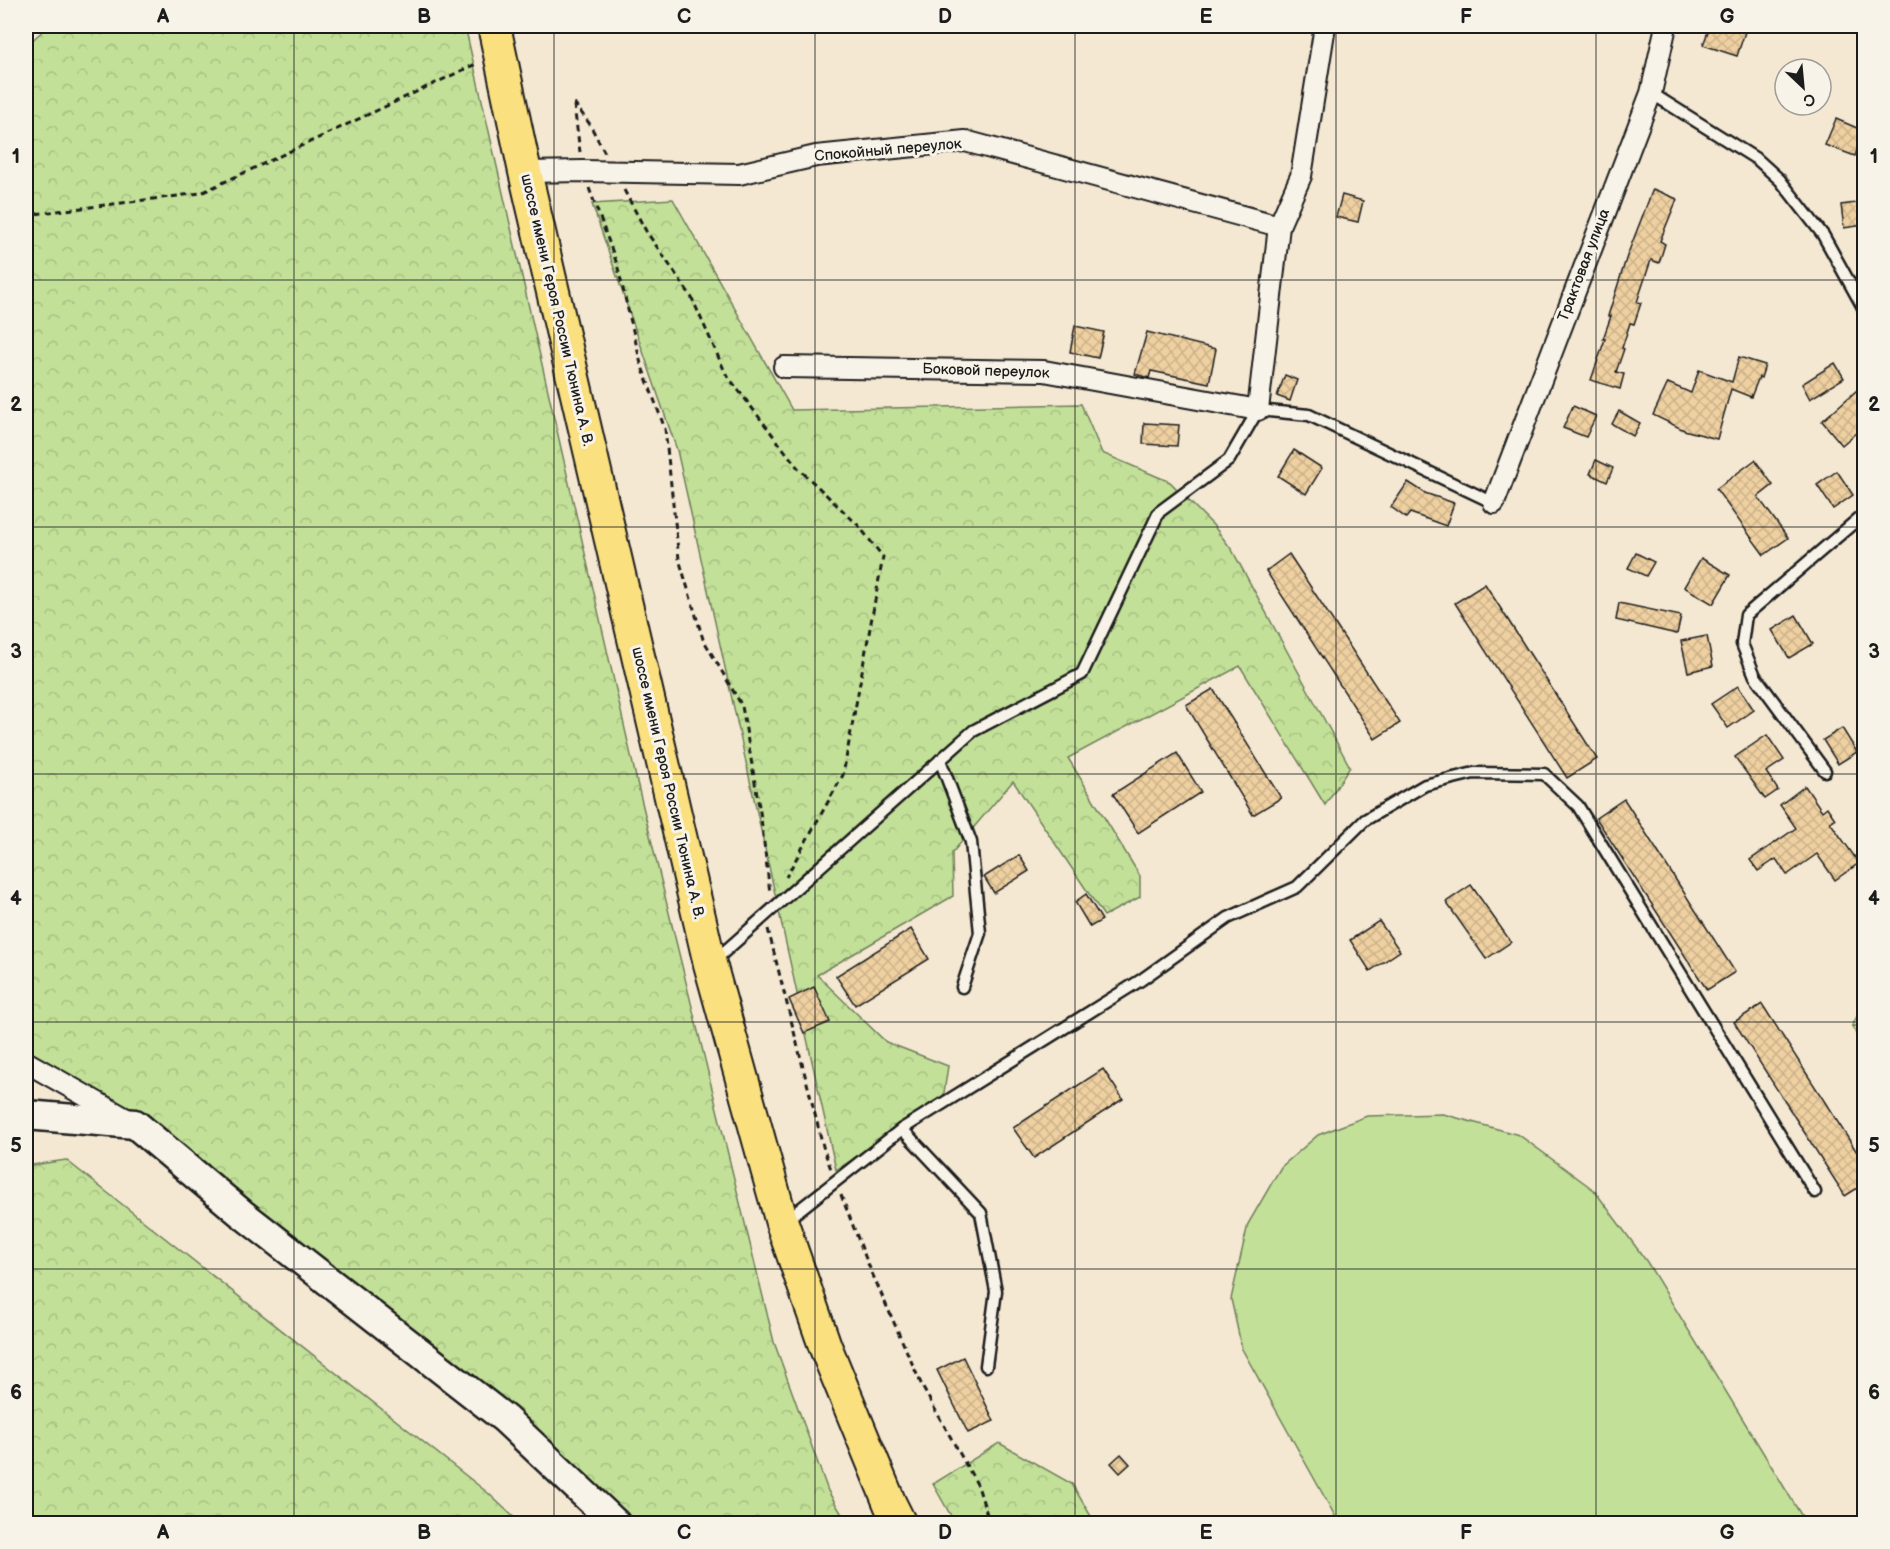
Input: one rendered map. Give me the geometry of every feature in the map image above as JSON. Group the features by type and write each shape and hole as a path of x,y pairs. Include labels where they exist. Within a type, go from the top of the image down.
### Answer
{"main road":[{"name":"шоссе имени Героя России Тюнина А. В.","path":"494,26 525,172 710,964 782,1223 825,1347 900,1524"}],"street":[{"path":"1258,410 1279,226 1301,176 1325,26"},
{"name":"Трактовая улица","path":"1494,503 1651,93 1666,26"},
{"name":"Спокойный переулок","path":"525,172 739,174 816,156 965,141 1279,226"},
{"name":"Боковой переулок","path":"784,367 1044,371 1258,410"},
{"path":"26,1062 135,1124 241,1213 505,1419 616,1524"},
{"path":"26,1115 135,1124"}],"lane":[{"path":"1651,93 1758,160 1780,180 1823,235 1864,309"},
{"path":"710,964 973,731 1082,674 1159,512 1229,460 1258,410 1309,415 1494,503"},
{"path":"1826,771 1755,676 1742,644 1746,615 1864,514"},
{"path":"940,760 971,842 980,933 962,987"},
{"path":"782,1223 902,1129 1140,980 1228,918 1297,887 1365,820 1425,785 1474,773 1544,774 1578,806 1815,1192"},
{"path":"902,1129 981,1213 996,1291 986,1366"}],"path":[{"path":"26,215 201,193 481,61 500,57"},
{"path":"782,884 843,775 883,556 858,525 798,468 726,374 691,296 646,231 589,123 574,103 583,171 617,264 641,364 665,429 679,559 703,639 742,706 761,818 771,904 765,916 824,1150 867,1264 922,1388 978,1486 990,1524"}],"green space":[{"path":"48,26 465,26 637,782 774,1342 828,1491 847,1523 625,1523 190,1182 26,1067 26,46"},
{"path":"673,199 792,410 1081,404 1102,453 1170,482 1213,525 1232,550 1350,767 1325,805 1240,666 1068,758 1140,876 1140,897 1104,916 1013,781 952,853 953,896 817,975 886,1042 948,1066 942,1106 836,1170 677,450 592,204"},
{"path":"1864,1003 1864,1027 1852,1026"},
{"path":"1852,1026 1864,1027 1864,1049"},
{"path":"1443,1114 1519,1135 1594,1190 1647,1262 1806,1523 1339,1523 1242,1349 1231,1299 1248,1224 1281,1167 1318,1135 1367,1116"},
{"path":"66,1160 488,1493 520,1523 26,1523 26,1166"},
{"path":"999,1443 1072,1484 1095,1523 955,1523 933,1484"}],"building":[{"path":"1710,26 1747,26 1737,56 1703,45"},
{"path":"1836,119 1864,131 1855,156 1825,145"},
{"path":"1653,189 1677,199 1660,241 1665,244 1659,263 1651,260 1637,302 1641,303 1634,324 1630,323 1622,348 1624,349 1616,372 1624,374 1620,389 1591,380 1605,339 1603,339 1611,316 1608,316 1627,256"},
{"path":"1342,195 1363,201 1358,222 1336,217"},
{"path":"1864,202 1864,225 1844,228 1841,205"},
{"path":"1075,326 1104,332 1098,358 1070,352"},
{"path":"1147,332 1216,349 1209,383 1151,371 1149,378 1135,374"},
{"path":"1739,357 1765,365 1751,397 1731,389 1717,439 1684,430 1653,415 1668,383 1691,393 1699,370 1732,382"},
{"path":"1835,363 1844,378 1810,399 1802,384"},
{"path":"1285,375 1297,380 1290,401 1277,396"},
{"path":"1864,384 1864,426 1842,445 1822,421"},
{"path":"1573,406 1596,416 1586,437 1563,428"},
{"path":"1619,411 1640,423 1633,436 1612,424"},
{"path":"1144,423 1179,425 1177,446 1143,444"},
{"path":"1294,450 1322,468 1306,494 1278,476"},
{"path":"1596,460 1613,468 1607,482 1590,474"},
{"path":"1755,460 1773,485 1758,497 1788,538 1764,555 1716,489"},
{"path":"1837,471 1853,495 1833,509 1817,485"},
{"path":"1408,482 1425,493 1454,503 1446,526 1410,513 1406,518 1391,507"},
{"path":"1636,553 1654,562 1646,576 1628,568"},
{"path":"1289,554 1400,723 1375,739 1266,571"},
{"path":"1701,558 1730,575 1713,604 1684,587"},
{"path":"1485,584 1597,759 1567,778 1455,603"},
{"path":"1619,603 1681,616 1677,634 1616,620"},
{"path":"1796,615 1813,644 1789,658 1772,630"},
{"path":"1707,636 1713,666 1688,672 1681,641"},
{"path":"1738,686 1754,710 1728,728 1711,704"},
{"path":"1213,689 1281,798 1253,815 1186,705"},
{"path":"1842,728 1857,752 1838,764 1823,740"},
{"path":"1767,735 1784,760 1766,772 1778,790 1765,799 1735,757"},
{"path":"1177,753 1201,792 1138,833 1113,794"},
{"path":"1805,786 1822,811 1827,807 1835,819 1830,822 1859,863 1835,880 1817,854 1787,875 1776,859 1758,871 1750,860 1796,828 1780,805"},
{"path":"1624,799 1735,972 1707,990 1596,818"},
{"path":"1019,855 1029,871 994,893 984,877"},
{"path":"1471,885 1511,942 1486,959 1446,902"},
{"path":"1086,894 1102,920 1090,927 1075,902"},
{"path":"1379,921 1400,951 1370,971 1350,940"},
{"path":"911,929 929,959 855,1005 836,976"},
{"path":"814,987 830,1022 804,1033 789,999"},
{"path":"1762,1004 1864,1163 1864,1184 1845,1196 1734,1022"},
{"path":"1103,1069 1123,1099 1034,1158 1013,1128"},
{"path":"963,1357 994,1421 968,1433 937,1370"},
{"path":"1121,1454 1130,1464 1120,1473 1111,1463"}]}
